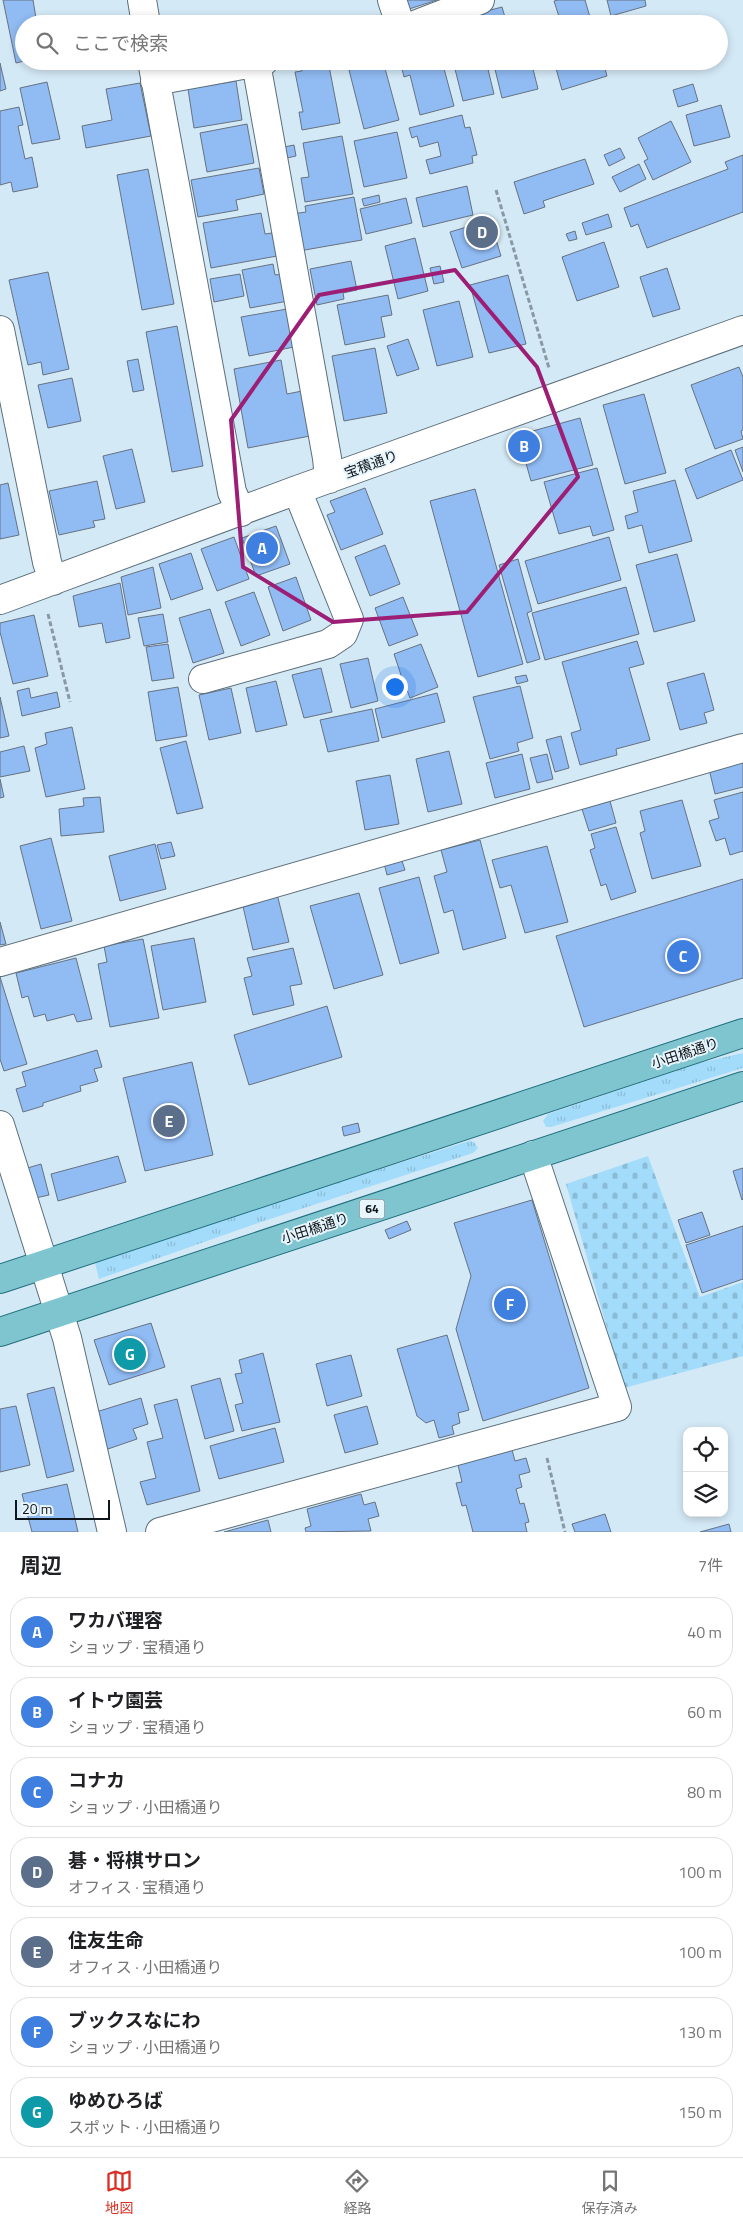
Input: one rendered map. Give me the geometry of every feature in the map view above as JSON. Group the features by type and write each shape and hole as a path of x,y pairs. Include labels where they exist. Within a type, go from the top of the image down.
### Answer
{"main road":[{"name":"小田橋通り","path":"0,1279 743,1033"},
{"name":"小田橋通り","path":"0,1332 743,1086"}],"street":[{"path":"142,0 144,15"},
{"path":"392,0 397,15"},
{"path":"441,15 480,0"},
{"path":"261,70 329,479"},
{"path":"154,71 232,492 241,512"},
{"path":"0,330 47,562 42,586"},
{"name":"宝積通り","path":"0,600 297,490 743,330"},
{"path":"203,679 328,644 343,634 349,619 297,490"},
{"path":"0,962 743,748"},
{"path":"0,1125 59,1312 112,1532"},
{"path":"160,1532 617,1407 533,1155"}],"path":[{"path":"496,190 551,375 554,398"},
{"path":"42,586 70,702"},
{"path":"540,1428 565,1532"}],"highlighted area":[{"path":"455,270 537,367 578,477 467,612 333,622 243,567 231,420 319,295"}],"green space":[{"path":"743,1053 743,1068 551,1127 546,1127 543,1121 548,1114 699,1063"},
{"path":"469,1141 474,1142 478,1148 473,1153 261,1222 99,1279 94,1259"},
{"path":"648,1156 700,1297 743,1282 743,1356 624,1388 566,1184"}],"building":[{"path":"3,0 33,0 36,15 15,15 15,58"},
{"path":"403,0 437,0 406,10"},
{"path":"585,0 589,15 558,15 554,1"},
{"path":"607,0 645,0 646,6 611,15"},
{"path":"502,7 504,15 484,15 483,12"},
{"path":"0,63 6,89 0,91"},
{"path":"330,70 340,123 302,130 299,112 303,112 295,72"},
{"path":"349,70 385,70 399,120 364,129"},
{"path":"402,70 444,70 454,106 420,115 410,75 404,77"},
{"path":"455,70 488,70 494,94 463,101"},
{"path":"495,70 533,70 538,89 502,98"},
{"path":"556,70 605,70 607,76 562,90"},
{"path":"236,81 242,120 194,128 188,89"},
{"path":"47,82 60,139 32,144 20,88"},
{"path":"140,83 151,136 86,148 82,126 112,120 106,89"},
{"path":"693,84 698,101 678,107 673,90"},
{"path":"721,105 730,137 694,146 686,115"},
{"path":"19,107 23,125 18,126 25,159 32,157 38,187 13,192 11,182 0,185 0,111"},
{"path":"462,115 465,128 470,127 477,155 472,156 473,163 430,174 426,160 441,156 438,142 420,147 417,136 412,138 409,128"},
{"path":"671,121 691,162 653,180 644,161 648,159 638,138"},
{"path":"247,124 254,163 207,172 200,133"},
{"path":"397,132 407,178 364,187 354,141"},
{"path":"342,136 353,194 305,202 301,178 309,177 303,143"},
{"path":"294,145 296,156 287,158 284,147"},
{"path":"620,148 625,158 609,166 604,155"},
{"path":"743,155 743,212 647,248 638,224 631,227 624,208 728,169 725,162"},
{"path":"585,159 594,184 543,201 545,207 524,214 514,182"},
{"path":"639,164 646,179 620,192 612,177"},
{"path":"259,168 264,194 236,200 238,210 198,217 191,180"},
{"path":"148,169 174,304 142,310 117,175"},
{"path":"467,186 473,215 423,227 416,198"},
{"path":"379,195 380,202 364,206 362,199"},
{"path":"354,197 362,240 299,251 292,214 306,212 305,206"},
{"path":"406,198 412,223 366,234 360,209"},
{"path":"261,213 265,234 272,233 277,256 211,268 203,223"},
{"path":"608,214 612,227 586,235 582,223"},
{"path":"490,220 501,256 462,268 450,232"},
{"path":"575,231 577,239 569,241 566,234"},
{"path":"415,238 428,291 398,299 385,246"},
{"path":"604,242 619,287 577,301 562,257"},
{"path":"351,261 357,290 343,293 344,299 317,305 310,269"},
{"path":"273,264 275,275 283,274 288,301 250,308 242,270"},
{"path":"440,266 444,282 434,284 430,268"},
{"path":"667,268 680,309 653,317 640,277"},
{"path":"48,272 69,369 43,375 41,362 28,365 9,280"},
{"path":"240,274 244,296 214,302 210,279"},
{"path":"508,275 526,344 489,353 470,285"},
{"path":"388,295 392,315 381,317 385,337 345,345 337,305"},
{"path":"459,301 473,357 437,366 423,310"},
{"path":"287,309 294,347 249,356 241,317"},
{"path":"177,326 203,466 172,472 146,332"},
{"path":"408,339 419,369 397,376 387,346"},
{"path":"375,348 387,413 344,421 332,356"},
{"path":"138,359 144,390 133,392 127,361"},
{"path":"281,360 287,394 302,391 310,436 248,448 234,369"},
{"path":"739,367 743,377 743,430 741,431 743,439 715,449 691,385"},
{"path":"72,378 81,421 48,428 38,385"},
{"path":"644,394 666,473 625,484 603,405"},
{"path":"580,418 593,465 531,481 518,435"},
{"path":"743,447 743,472 735,450"},
{"path":"132,449 145,502 116,509 103,456"},
{"path":"731,450 743,480 697,499 685,469"},
{"path":"597,468 614,530 593,536 590,526 559,534 544,482"},
{"path":"675,480 692,541 649,553 642,525 628,529 625,516 638,512 633,491"},
{"path":"97,481 105,519 93,521 95,527 59,535 49,491"},
{"path":"8,483 19,535 0,539 0,485"},
{"path":"365,488 383,534 341,550 327,515 335,512 330,501"},
{"path":"475,489 523,664 478,677 430,501"},
{"path":"276,526 290,564 256,576 242,538"},
{"path":"234,537 249,579 217,591 201,549"},
{"path":"609,537 621,580 538,604 525,561"},
{"path":"385,545 400,584 370,596 355,557"},
{"path":"191,553 203,589 171,600 159,564"},
{"path":"677,554 695,621 654,632 636,565"},
{"path":"518,559 532,611 527,613 540,659 527,663 499,565"},
{"path":"153,567 161,608 128,615 121,577"},
{"path":"296,577 311,620 283,631 268,587"},
{"path":"120,583 130,638 106,643 102,623 79,627 73,596"},
{"path":"626,587 639,634 545,660 532,613"},
{"path":"254,592 270,635 241,646 225,602"},
{"path":"403,597 418,635 389,646 375,608"},
{"path":"210,609 224,653 193,663 179,618"},
{"path":"163,614 168,642 144,646 138,618"},
{"path":"34,615 48,676 13,684 0,632 0,623"},
{"path":"637,641 644,664 629,668 650,740 616,749 617,755 580,765 571,733 581,730 562,662"},
{"path":"168,644 174,678 152,681 146,647"},
{"path":"421,644 438,687 410,698 407,690 400,693 395,677 401,675 394,654"},
{"path":"368,658 378,701 351,708 340,664"},
{"path":"321,668 332,712 304,718 292,675"},
{"path":"704,673 714,710 704,713 707,723 680,730 667,683"},
{"path":"526,675 528,681 517,684 515,677"},
{"path":"276,681 287,725 256,732 246,688"},
{"path":"520,686 533,738 517,743 519,751 490,759 473,697"},
{"path":"178,687 187,736 156,741 148,692"},
{"path":"29,688 31,698 57,692 60,707 22,716 17,691"},
{"path":"231,688 241,733 209,740 199,695"},
{"path":"437,693 445,722 382,738 375,709"},
{"path":"0,697 9,736 0,738"},
{"path":"372,709 379,741 328,752 320,720"},
{"path":"72,727 85,789 46,797 35,748 47,744 45,733"},
{"path":"561,736 569,768 555,772 546,740"},
{"path":"186,741 203,808 177,814 160,748"},
{"path":"24,746 30,771 0,777 0,752"},
{"path":"449,751 462,804 428,812 416,759"},
{"path":"522,754 530,789 495,798 486,763"},
{"path":"547,754 553,779 537,783 530,758"},
{"path":"743,761 743,787 715,794 709,769"},
{"path":"390,775 399,824 365,830 356,781"},
{"path":"0,779 4,797 0,798"},
{"path":"743,792 743,851 730,855 725,838 716,841 709,821 719,818 714,800"},
{"path":"100,797 104,832 61,836 59,809 84,806 83,798"},
{"path":"682,800 701,866 652,879 640,833 645,831 640,811"},
{"path":"610,801 616,823 589,831 582,809"},
{"path":"616,827 636,892 611,900 606,884 601,886 590,850 595,848 591,834"},
{"path":"51,838 72,921 41,929 20,846"},
{"path":"480,840 506,938 463,950 453,910 444,913 434,876 447,872 441,850"},
{"path":"171,842 175,856 161,859 157,845"},
{"path":"155,844 166,889 120,901 109,856"},
{"path":"547,846 568,922 525,933 511,885 500,888 492,860"},
{"path":"401,858 405,870 387,875 384,863"},
{"path":"419,877 439,953 400,964 379,888"},
{"path":"743,879 743,978 584,1027 556,936"},
{"path":"359,893 383,975 334,989 310,906"},
{"path":"277,894 289,942 253,950 242,902"},
{"path":"0,922 6,944 0,945"},
{"path":"194,938 206,1002 163,1010 151,946"},
{"path":"143,939 159,1018 110,1027 98,964 107,962 104,946"},
{"path":"293,948 302,984 290,986 294,1005 253,1015 244,978 252,976 247,958"},
{"path":"76,958 92,1019 77,1022 74,1014 47,1021 45,1014 34,1017 28,996 22,998 16,973"},
{"path":"0,977 27,1064 4,1071 0,1059"},
{"path":"327,1006 342,1057 249,1085 234,1035"},
{"path":"97,1050 102,1067 94,1069 98,1081 80,1086 81,1091 43,1103 43,1106 23,1112 16,1089 26,1086 22,1072"},
{"path":"192,1062 213,1155 145,1171 123,1078"},
{"path":"358,1123 360,1132 344,1136 342,1127"},
{"path":"118,1156 126,1182 58,1201 51,1174"},
{"path":"41,1164 49,1195 31,1199 24,1169"},
{"path":"743,1168 743,1199 742,1200 733,1171"},
{"path":"532,1200 589,1388 483,1421 456,1329 471,1276 454,1223"},
{"path":"702,1212 710,1235 686,1243 678,1220"},
{"path":"407,1221 411,1230 389,1239 385,1230"},
{"path":"743,1226 743,1279 702,1293 686,1245"},
{"path":"151,1323 165,1367 109,1385 94,1340"},
{"path":"447,1335 469,1410 458,1413 460,1423 452,1426 454,1434 439,1438 434,1420 426,1423 417,1416 397,1349"},
{"path":"263,1353 280,1422 242,1431 235,1405 243,1403 235,1374 242,1373 239,1360"},
{"path":"351,1355 362,1396 327,1406 316,1364"},
{"path":"220,1378 234,1431 205,1439 191,1386"},
{"path":"54,1387 74,1471 47,1478 27,1394"},
{"path":"141,1398 148,1424 133,1429 137,1439 105,1450 93,1413"},
{"path":"177,1399 200,1491 147,1505 140,1482 156,1478 147,1442 163,1438 154,1405"},
{"path":"16,1406 30,1465 0,1472 0,1409"},
{"path":"367,1406 378,1444 345,1453 334,1415"},
{"path":"275,1428 284,1462 219,1479 210,1446"},
{"path":"512,1450 515,1461 526,1458 530,1472 519,1475 522,1487 516,1489 520,1504 524,1503 529,1522 525,1523 527,1532 473,1532 466,1505 462,1506 456,1483 462,1482 458,1465"},
{"path":"67,1484 78,1532 32,1532 22,1494"},
{"path":"361,1494 364,1505 375,1502 379,1516 368,1519 371,1531 306,1532 305,1528 311,1526 307,1509"},
{"path":"605,1514 611,1532 575,1532 572,1524"},
{"path":"268,1520 271,1532 224,1532"},
{"path":"729,1524 731,1532 700,1532"}],"place":[{"name":"碁・将棋サロン","path":"482,232"},
{"name":"イトウ園芸","path":"524,446"},
{"name":"ワカバ理容","path":"262,548"},
{"name":"コナカ","path":"683,956"},
{"name":"住友生命","path":"169,1121"},
{"name":"ブックスなにわ","path":"510,1304"},
{"name":"ゆめひろば","path":"130,1354"}]}
